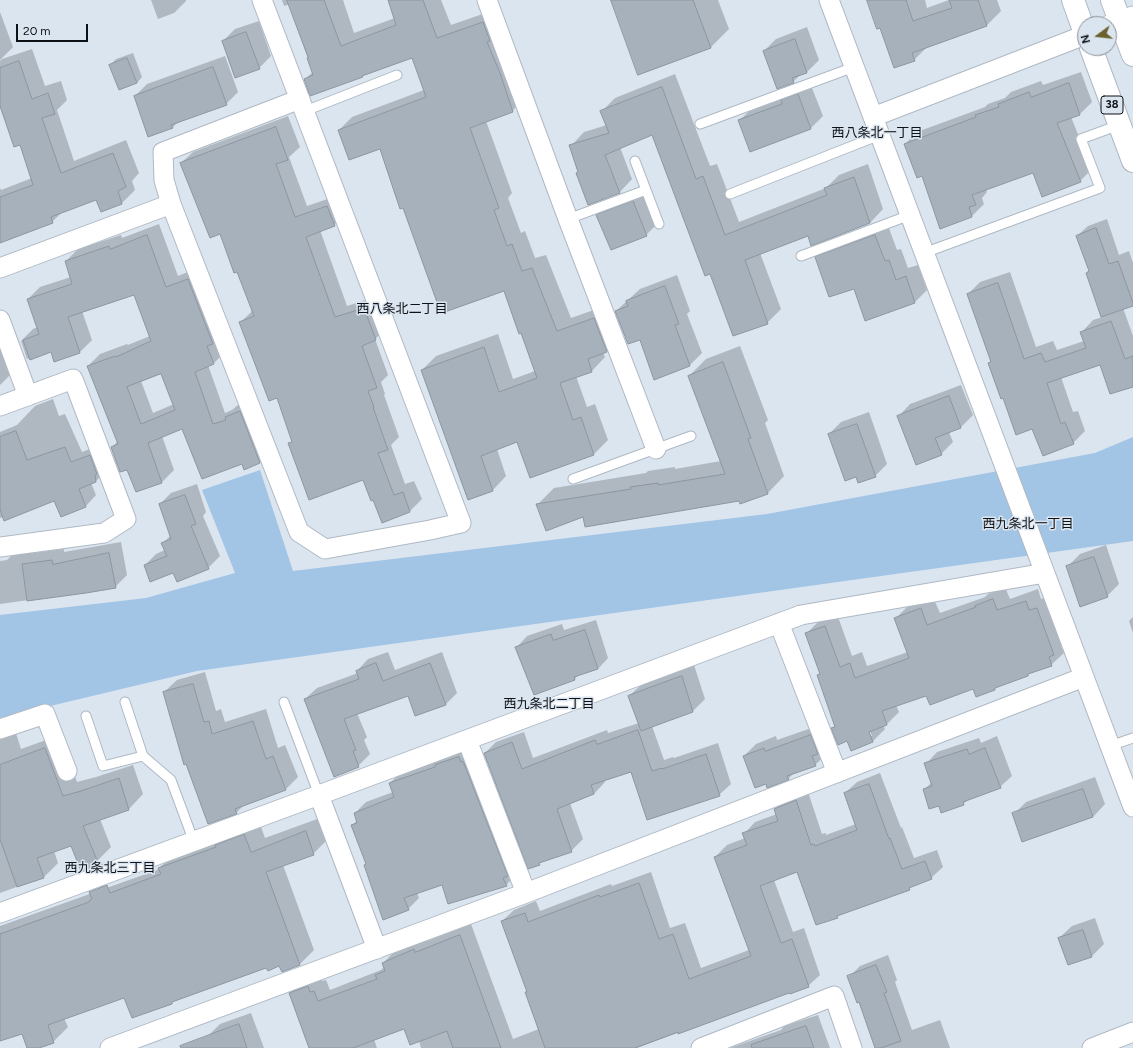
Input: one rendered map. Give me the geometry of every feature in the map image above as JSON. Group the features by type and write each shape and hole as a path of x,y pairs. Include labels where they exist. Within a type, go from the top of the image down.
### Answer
{"highway":[{"path":"1072,0 1078,16"},
{"path":"1112,0 1133,55"},
{"name":"38","path":"1094,56 1133,161"}],"street":[{"path":"262,0 303,105 461,523 325,549 299,532 171,204 164,180 163,152 303,105"},
{"path":"487,0 568,219 656,449"},
{"path":"829,0 1133,807"},
{"path":"873,117 1077,37"},
{"path":"0,268 171,204"},
{"path":"0,320 28,396"},
{"path":"0,406 73,379 126,519 104,533 0,547"},
{"path":"0,914 801,615 1045,573"},
{"path":"779,623 838,773"},
{"path":"110,1048 526,893 1084,677"},
{"path":"0,729 45,714 67,771"},
{"path":"467,740 526,893"},
{"path":"319,796 377,949"},
{"path":"701,1048 834,996 852,1048"},
{"path":"1092,1048 1133,1032"}],"lane":[{"path":"700,124 854,67"},
{"path":"303,105 397,75"},
{"path":"924,253 1100,188 1082,139 1119,125"},
{"path":"730,194 880,135"},
{"path":"635,161 659,224"},
{"path":"568,219 646,190"},
{"path":"801,256 910,215"},
{"path":"573,479 692,436"},
{"path":"125,702 143,756 171,780 194,842"},
{"path":"284,702 319,796"},
{"path":"86,716 103,766 143,756"},
{"path":"1110,746 1133,738"}],"shaded area":[{"path":"1133,437 1133,541 197,671 0,718 0,615 146,598 235,573 202,490 260,470 293,571 767,514 1095,453"}],"building":[{"path":"287,0 324,0 341,46 396,25 388,0 423,0 437,38 483,22 490,41 487,42 500,73 513,112 470,128 499,208 494,210 507,246 512,244 522,271 532,268 557,331 594,318 607,352 588,359 592,372 560,383 573,420 581,417 594,455 530,478 517,442 481,456 493,491 468,500 421,370 484,347 499,392 537,378 521,333 519,334 504,291 442,313 403,208 400,209 380,149 349,160 338,130 426,97 412,58 310,96 304,79 313,75"},
{"path":"611,0 693,0 711,48 638,75"},
{"path":"867,0 906,0 913,21 952,8 949,0 978,0 987,26 912,53 915,61 894,68 880,28 877,29"},
{"path":"246,32 260,69 235,78 222,41"},
{"path":"795,39 807,73 792,78 794,83 777,89 763,51"},
{"path":"127,58 137,83 119,90 109,65"},
{"path":"19,61 32,99 48,93 55,114 42,118 61,173 113,153 126,187 118,191 122,204 101,212 96,200 51,217 53,223 0,243 0,197 33,185 20,145 14,147 0,106 0,68"},
{"path":"213,67 227,105 171,125 173,128 148,137 134,96"},
{"path":"1069,83 1080,115 1057,123 1081,182 1042,197 1033,173 972,195 976,205 969,207 972,217 940,229 922,176 917,178 904,144 976,117 975,115 999,107 998,104 1029,92 1031,97"},
{"path":"662,87 696,179 703,176 725,235 827,195 824,188 854,177 870,223 811,246 808,236 745,260 768,324 733,336 710,274 705,276 652,135 605,155 620,193 588,205 576,173 578,172 569,145 609,133 600,111"},
{"path":"798,94 811,129 750,152 738,120 782,104 781,100"},
{"path":"276,127 288,160 276,164 295,217 327,206 335,226 306,237 335,317 364,308 376,340 362,346 377,388 368,391 388,450 378,453 394,495 403,492 410,512 382,523 363,480 309,500 288,443 292,442 277,398 269,401 239,322 254,316 237,272 234,273 220,234 210,238 180,163"},
{"path":"633,201 647,236 611,250 596,215"},
{"path":"1096,228 1109,264 1118,261 1133,303 1133,306 1101,317 1086,273 1089,271 1076,236"},
{"path":"147,235 166,287 188,279 213,344 207,346 214,364 195,372 213,424 226,420 225,417 240,411 260,463 244,470 242,464 202,479 182,429 148,443 162,483 136,492 127,470 120,472 111,447 118,444 87,366 115,356 116,357 151,341 134,295 68,317 80,353 54,362 51,352 30,360 23,340 39,334 27,299 72,284 65,261 109,246 110,249","holes":["161,374 175,410 141,424 127,387"]},
{"path":"875,235 885,261 889,260 896,280 906,276 915,303 865,321 854,289 829,297 815,257"},
{"path":"998,283 1024,359 1041,353 1045,362 1086,348 1080,332 1111,321 1125,359 1133,356 1133,387 1110,394 1100,365 1047,383 1061,424 1065,422 1074,444 1043,456 1032,429 1016,435 1003,398 1001,399 988,363 991,362 967,294"},
{"path":"665,286 679,324 675,325 690,366 654,380 640,340 628,344 615,311 628,306 626,301"},
{"path":"723,362 751,438 748,439 768,494 740,504 739,501 585,527 583,517 546,531 536,504 631,489 630,487 658,483 658,485 725,474 688,376"},
{"path":"949,396 961,428 935,438 942,455 916,465 897,416"},
{"path":"857,424 876,477 858,483 856,477 845,481 828,434"},
{"path":"16,431 27,460 65,447 71,462 90,455 97,474 95,475 96,482 79,489 86,507 61,517 54,501 4,521 0,510 0,437"},
{"path":"185,495 196,524 191,526 209,569 177,582 173,573 150,582 144,565 167,556 161,543 171,539 159,504"},
{"path":"109,553 116,588 27,601 22,564 52,560 53,564"},
{"path":"1094,557 1108,597 1080,607 1066,566"},
{"path":"993,599 997,610 1026,601 1029,610 1037,608 1054,655 1049,657 1052,666 1028,674 1028,676 995,688 995,690 976,697 973,689 930,705 926,696 882,711 887,725 869,732 873,742 851,751 847,741 838,745 831,728 835,727 817,675 820,674 805,633 825,626 840,667 850,663 855,678 909,658 894,618 921,608 927,625 976,607 975,606"},
{"path":"585,630 598,669 574,677 575,680 534,695 515,647 551,634 553,640"},
{"path":"376,663 383,681 430,663 446,705 415,716 408,696 344,719 356,750 353,751 359,767 334,777 304,699 359,679 356,671"},
{"path":"682,676 693,712 641,731 628,696"},
{"path":"193,684 204,722 209,721 212,734 253,721 266,759 273,756 286,790 235,809 237,814 208,824 186,764 184,765 163,692"},
{"path":"638,730 652,771 706,754 720,796 647,820 631,772 591,785 594,794 557,809 572,852 539,863 540,865 528,869 484,753 512,742 522,769 595,740 597,744"},
{"path":"811,735 818,754 812,756 816,766 787,776 789,780 767,788 766,784 755,788 743,756 764,748 765,751"},
{"path":"45,748 63,796 119,778 129,810 83,826 99,865 81,871 71,846 37,858 44,878 17,887 0,839 0,765"},
{"path":"985,748 1001,788 963,802 964,805 941,813 939,806 929,809 923,789 932,786 924,763 967,749 969,754"},
{"path":"459,757 461,762 463,761 508,876 503,878 507,886 448,904 442,885 404,898 409,910 383,920 364,865 366,864 351,825 357,823 354,813 394,797 389,783"},
{"path":"869,784 889,839 890,838 902,869 925,861 932,879 909,888 910,890 816,925 797,872 760,886 781,943 792,939 809,987 635,1048 545,1048 525,992 527,992 501,921 525,913 528,922 599,895 600,897 639,883 659,939 673,934 689,979 751,956 714,857 747,845 742,833 778,821 774,809 796,800 811,845 814,844 815,846 857,830 844,793"},
{"path":"1083,789 1093,817 1022,842 1012,813"},
{"path":"306,831 314,855 266,872 300,965 282,972 279,966 268,971 266,968 132,1018 124,998 48,1025 54,1043 39,1048 27,1048 22,1034 0,1041 0,934 89,902 92,899 89,892 107,885 110,893 161,874 158,868 216,847 215,845 244,834 251,852"},
{"path":"1083,930 1092,957 1068,965 1058,938"},
{"path":"460,935 501,1048 453,1048 447,1031 410,1045 404,1029 353,1048 309,1048 289,993 308,986 310,992 314,991 318,1001 377,979 375,975 385,971 382,963 414,949 415,952"},
{"path":"876,965 887,992 884,993 901,1041 881,1048 875,1048 859,1002 857,1003 847,976"},
{"path":"239,1024 247,1048 181,1048 180,1046"},
{"path":"806,1026 814,1048 752,1048 751,1045"}],"district":[{"name":"西八条北一丁目","path":"877,133"},
{"name":"西八条北二丁目","path":"402,309"},
{"name":"西九条北一丁目","path":"1028,524"},
{"name":"西九条北二丁目","path":"549,704"},
{"name":"西九条北三丁目","path":"110,868"}]}
